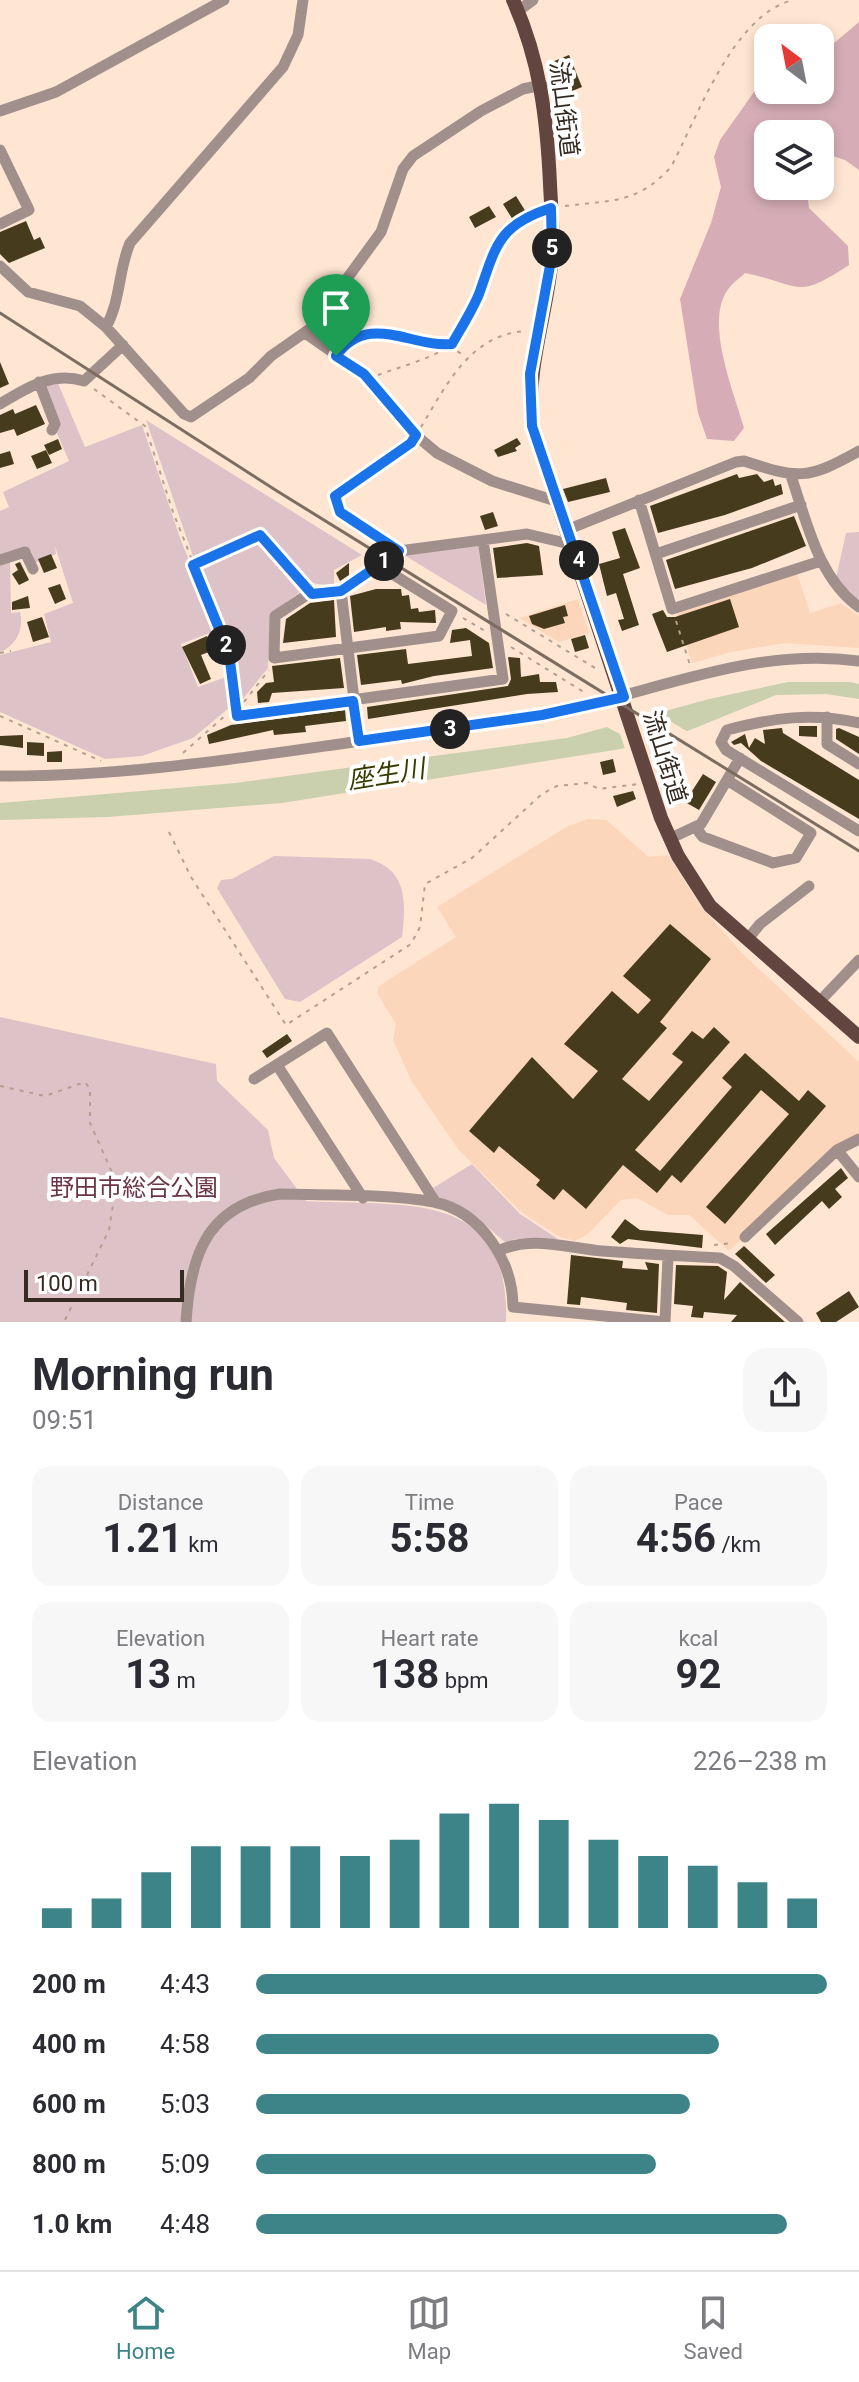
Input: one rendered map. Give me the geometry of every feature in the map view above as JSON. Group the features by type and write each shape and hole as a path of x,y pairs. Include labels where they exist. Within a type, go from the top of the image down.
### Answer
{"main road":[{"name":"流山街道","path":"516,6 542,85 551,208 552,255 530,374 532,426 569,529 669,839 710,906 859,1037"}],"street":[{"path":"0,111 56,92 224,0"},
{"path":"106,327 116,309 121,263 130,243 283,67 298,35 303,0"},
{"path":"516,6 533,0"},
{"path":"0,266 28,292 55,296 80,306 106,327 184,414 191,417 249,378 271,356 305,333 381,232 403,169 413,156 481,111 523,89 542,85"},
{"path":"0,150 4,175 29,210 0,224"},
{"path":"305,333 370,381 416,435 437,453 492,481 559,502"},
{"path":"0,404 39,382 67,376 84,381 123,345"},
{"path":"39,382 55,424 52,430"},
{"path":"569,529 736,462 744,461 791,476 820,472 859,451"},
{"path":"791,476 821,561 841,594 859,607"},
{"path":"639,500 672,609 821,561"},
{"path":"656,554 801,505"},
{"path":"378,565 452,611 439,636 274,658 275,616 312,594 341,591 367,576 378,565 399,551 527,534 574,545"},
{"path":"237,716 503,679 483,540"},
{"path":"0,560 25,552 33,569"},
{"path":"341,591 359,741"},
{"path":"0,776 154,770 626,703 749,661 802,656 859,661"},
{"path":"859,723 827,717 789,717 727,730 721,742 726,750 859,831"},
{"path":"827,717 827,744 859,764"},
{"path":"669,839 696,828 740,758"},
{"path":"696,828 703,837 773,863 796,858 811,833 727,780"},
{"path":"747,940 760,924 809,886"},
{"path":"819,1002 859,960"},
{"path":"254,1079 327,1033 436,1203"},
{"path":"277,1065 363,1198"},
{"path":"745,1237 837,1150 859,1139"},
{"path":"837,1150 859,1177"},
{"path":"186,1322 195,1255 225,1218 261,1197 280,1194 436,1203 470,1220 498,1251 509,1269 513,1307 665,1322 668,1257"},
{"path":"498,1251 512,1244 545,1242 583,1250 714,1258 734,1266 798,1322"}],"path":[{"path":"370,381 449,345 478,296 499,239 528,215 551,208 636,196 656,183 671,167 734,48 759,16 793,0"},
{"path":"399,551 340,512 335,496 411,443 466,357 500,337 539,331"},
{"path":"336,356 357,336 378,332 449,345 466,357"},
{"path":"84,381 145,426 193,565 229,653 237,716"},
{"path":"193,565 260,535 312,594"},
{"path":"492,604 601,672"},
{"path":"672,609 690,667"},
{"path":"452,611 588,694"},
{"path":"0,653 11,651"},
{"path":"0,716 102,761"},
{"path":"169,832 191,877 286,1025 411,944 420,927 425,884 472,858 542,794 557,786 587,783 599,789 639,783"},
{"path":"0,1086 45,1096 85,1082 90,1089 90,1123 115,1179 109,1230 64,1322"},
{"path":"714,1258 714,1243 739,1243 745,1237"}],"shaded area":[{"path":"859,22 859,170 834,157 834,120 754,120 754,200 808,200 809,208 848,246 849,265 807,287 745,273 729,288 721,305 720,339 728,378 744,428 734,441 707,439 698,413 680,299 711,223 721,187 714,157 720,140 754,92 754,104 834,104 834,43"},
{"path":"797,573 810,613 841,603 859,616 859,648 785,643 731,652 692,663 676,611"},
{"path":"578,599 589,633 559,642 519,618"},
{"path":"588,819 606,820 649,857 668,855 702,908 745,956 859,1062 859,1136 831,1151 729,1251 689,1215 668,1215 637,1198 621,1200 588,1234 575,1241 560,1237 521,1212 458,1149 412,1082 393,1040 396,1024 377,993 379,986 456,937 437,907 568,826"}],"green space":[{"path":"57,381 85,447 142,425 180,538 217,630 181,644 198,687 229,676 230,707 193,738 142,756 105,759 0,712 0,655 51,642 44,614 73,603 55,546 56,554 35,563 32,552 21,548 0,556 0,511 9,507 3,492 69,461 56,431 45,389 46,383"},
{"path":"146,420 362,555 334,570 334,585 308,581 299,575 258,532 195,562"},
{"path":"859,532 859,601 836,578 846,533"},
{"path":"252,538 258,538 276,564 303,584 303,590 271,613 268,668 237,706 238,688 232,652 197,567"},
{"path":"478,544 486,605 404,555"},
{"path":"10,560 11,613 20,612 21,624 15,641 0,652 0,564"},
{"path":"274,856 370,859 382,864 392,871 402,890 402,937 300,1002 285,999 217,888 221,880 232,879"},
{"name":"野田市総合公園","path":"0,1017 216,1064 217,1081 268,1130 274,1158 306,1201 413,1206 444,1213 470,1226 490,1247 503,1278 506,1322 0,1322"},
{"path":"472,1164 520,1214 558,1239 515,1239 506,1243 483,1223 441,1201 433,1188"}],"water":[{"name":"座生川","path":"788,682 859,684 859,699 826,694 776,695 690,730 621,749 282,803 108,817 0,820 0,803 235,783 567,738 709,699"}],"pier":[{"path":"656,712 691,734 671,739 648,726 651,741 625,749 620,734 603,725"}],"building":[{"path":"569,55 582,87 560,96 556,86 561,84 552,62"},
{"path":"516,196 526,212 513,220 503,204"},
{"path":"489,206 496,217 475,228 469,217"},
{"path":"26,221 34,240 40,237 45,248 9,263 0,254 0,232"},
{"path":"0,362 9,384 0,388"},
{"path":"36,405 45,424 17,436 14,429 0,433 0,415 13,409 15,414"},
{"path":"517,438 521,444 515,448 517,451 498,457 494,450"},
{"path":"58,439 62,449 49,455 44,445"},
{"path":"46,450 52,463 37,469 31,456"},
{"path":"10,451 14,464 0,468 0,454"},
{"path":"737,474 739,478 757,474 764,482 773,479 775,486 781,484 783,494 725,515 658,533 650,506"},
{"path":"606,478 610,492 568,502 563,489"},
{"path":"493,512 498,526 485,530 480,516"},
{"path":"794,516 806,546 752,568 675,589 666,560"},
{"path":"625,528 640,568 623,574 639,625 622,631 618,620 624,619 616,593 607,596 599,564 620,558 612,532"},
{"path":"527,543 539,546 543,575 497,578 493,548"},
{"path":"51,554 57,568 44,573 38,559"},
{"path":"20,562 29,580 19,585 12,574 18,570 15,564"},
{"path":"349,563 349,575 340,581 336,573"},
{"path":"60,584 66,599 55,604 48,588"},
{"path":"376,589 401,589 402,596 409,595 411,609 418,608 419,612 435,610 436,623 400,622 401,629 386,631 386,627 354,632 350,596"},
{"path":"28,596 30,608 12,610 12,602"},
{"path":"730,599 739,627 667,652 652,614 663,610 667,617 675,617"},
{"path":"334,600 336,637 283,643 286,619 310,603"},
{"path":"565,605 568,616 563,617 565,623 544,629 532,624 529,616"},
{"path":"42,617 49,637 33,642 27,622"},
{"path":"466,628 489,643 493,668 402,684 401,680 361,685 357,655 406,649 408,664 472,656 470,640 450,643 452,630"},
{"path":"585,635 589,648 575,652 571,639"},
{"path":"207,636 214,650 201,655 211,679 200,684 182,647"},
{"path":"508,657 520,658 521,677 539,674 540,682 556,682 558,692 368,719 367,707 508,686 511,679"},
{"path":"340,658 344,688 272,693 269,702 258,703 257,692 266,683 274,682 272,666"},
{"path":"345,710 346,721 305,726 306,732 274,735 273,730 209,744 207,735 231,725"},
{"path":"799,726 817,726 817,737 799,736"},
{"path":"782,728 783,733 859,780 859,819 761,761 741,743 734,745 731,742 745,734 749,748 755,738 765,744 763,730"},
{"path":"836,729 859,737 859,754 836,739"},
{"path":"23,735 23,748 0,745 0,736"},
{"path":"27,742 44,743 44,756 27,755"},
{"path":"62,751 62,762 47,762 47,752"},
{"path":"613,759 616,772 603,775 600,762"},
{"path":"703,774 716,782 699,810 685,802"},
{"path":"633,791 636,799 617,807 613,796"},
{"path":"670,924 711,959 660,1022 667,1028 622,1079 649,1101 683,1062 672,1054 692,1031 703,1039 714,1027 730,1042 635,1150 660,1171 732,1087 722,1078 745,1053 799,1101 808,1090 826,1106 725,1224 706,1207 789,1114 761,1090 681,1183 672,1175 657,1193 623,1165 586,1209 563,1189 554,1200 536,1185 540,1180 499,1146 494,1153 469,1131 532,1057 573,1099 598,1071 564,1044 612,991 638,1014 651,1000 623,976"},
{"path":"287,1034 292,1041 267,1058 262,1051"},
{"path":"841,1168 848,1178 835,1189 842,1197 829,1209 822,1201 775,1245 766,1234"},
{"path":"625,1219 640,1230 703,1235 702,1248 628,1239 620,1244 611,1237"},
{"path":"744,1246 775,1275 766,1283 735,1254"},
{"path":"571,1255 623,1261 622,1268 648,1270 645,1262 659,1264 657,1313 626,1310 627,1303 581,1297 580,1305 567,1304"},
{"path":"676,1265 718,1266 727,1272 724,1300 740,1282 785,1322 731,1322 737,1315 704,1312 703,1318 691,1317 693,1306 674,1304"},
{"path":"849,1291 859,1307 836,1322 821,1322 816,1313"}],"railway":[{"path":"0,313 277,491 859,851"}],"route":[{"path":"551,208 552,255 547,296 530,374 532,426 624,697 542,715 359,741 353,701 237,716 229,653 193,565 260,535 286,567 306,583 312,594 341,591 367,576 399,551 340,512 335,496 338,490 411,443 416,435 364,374 336,356 344,345 357,336 378,332 452,344 478,296 491,253 499,239 528,215 551,208"}]}
